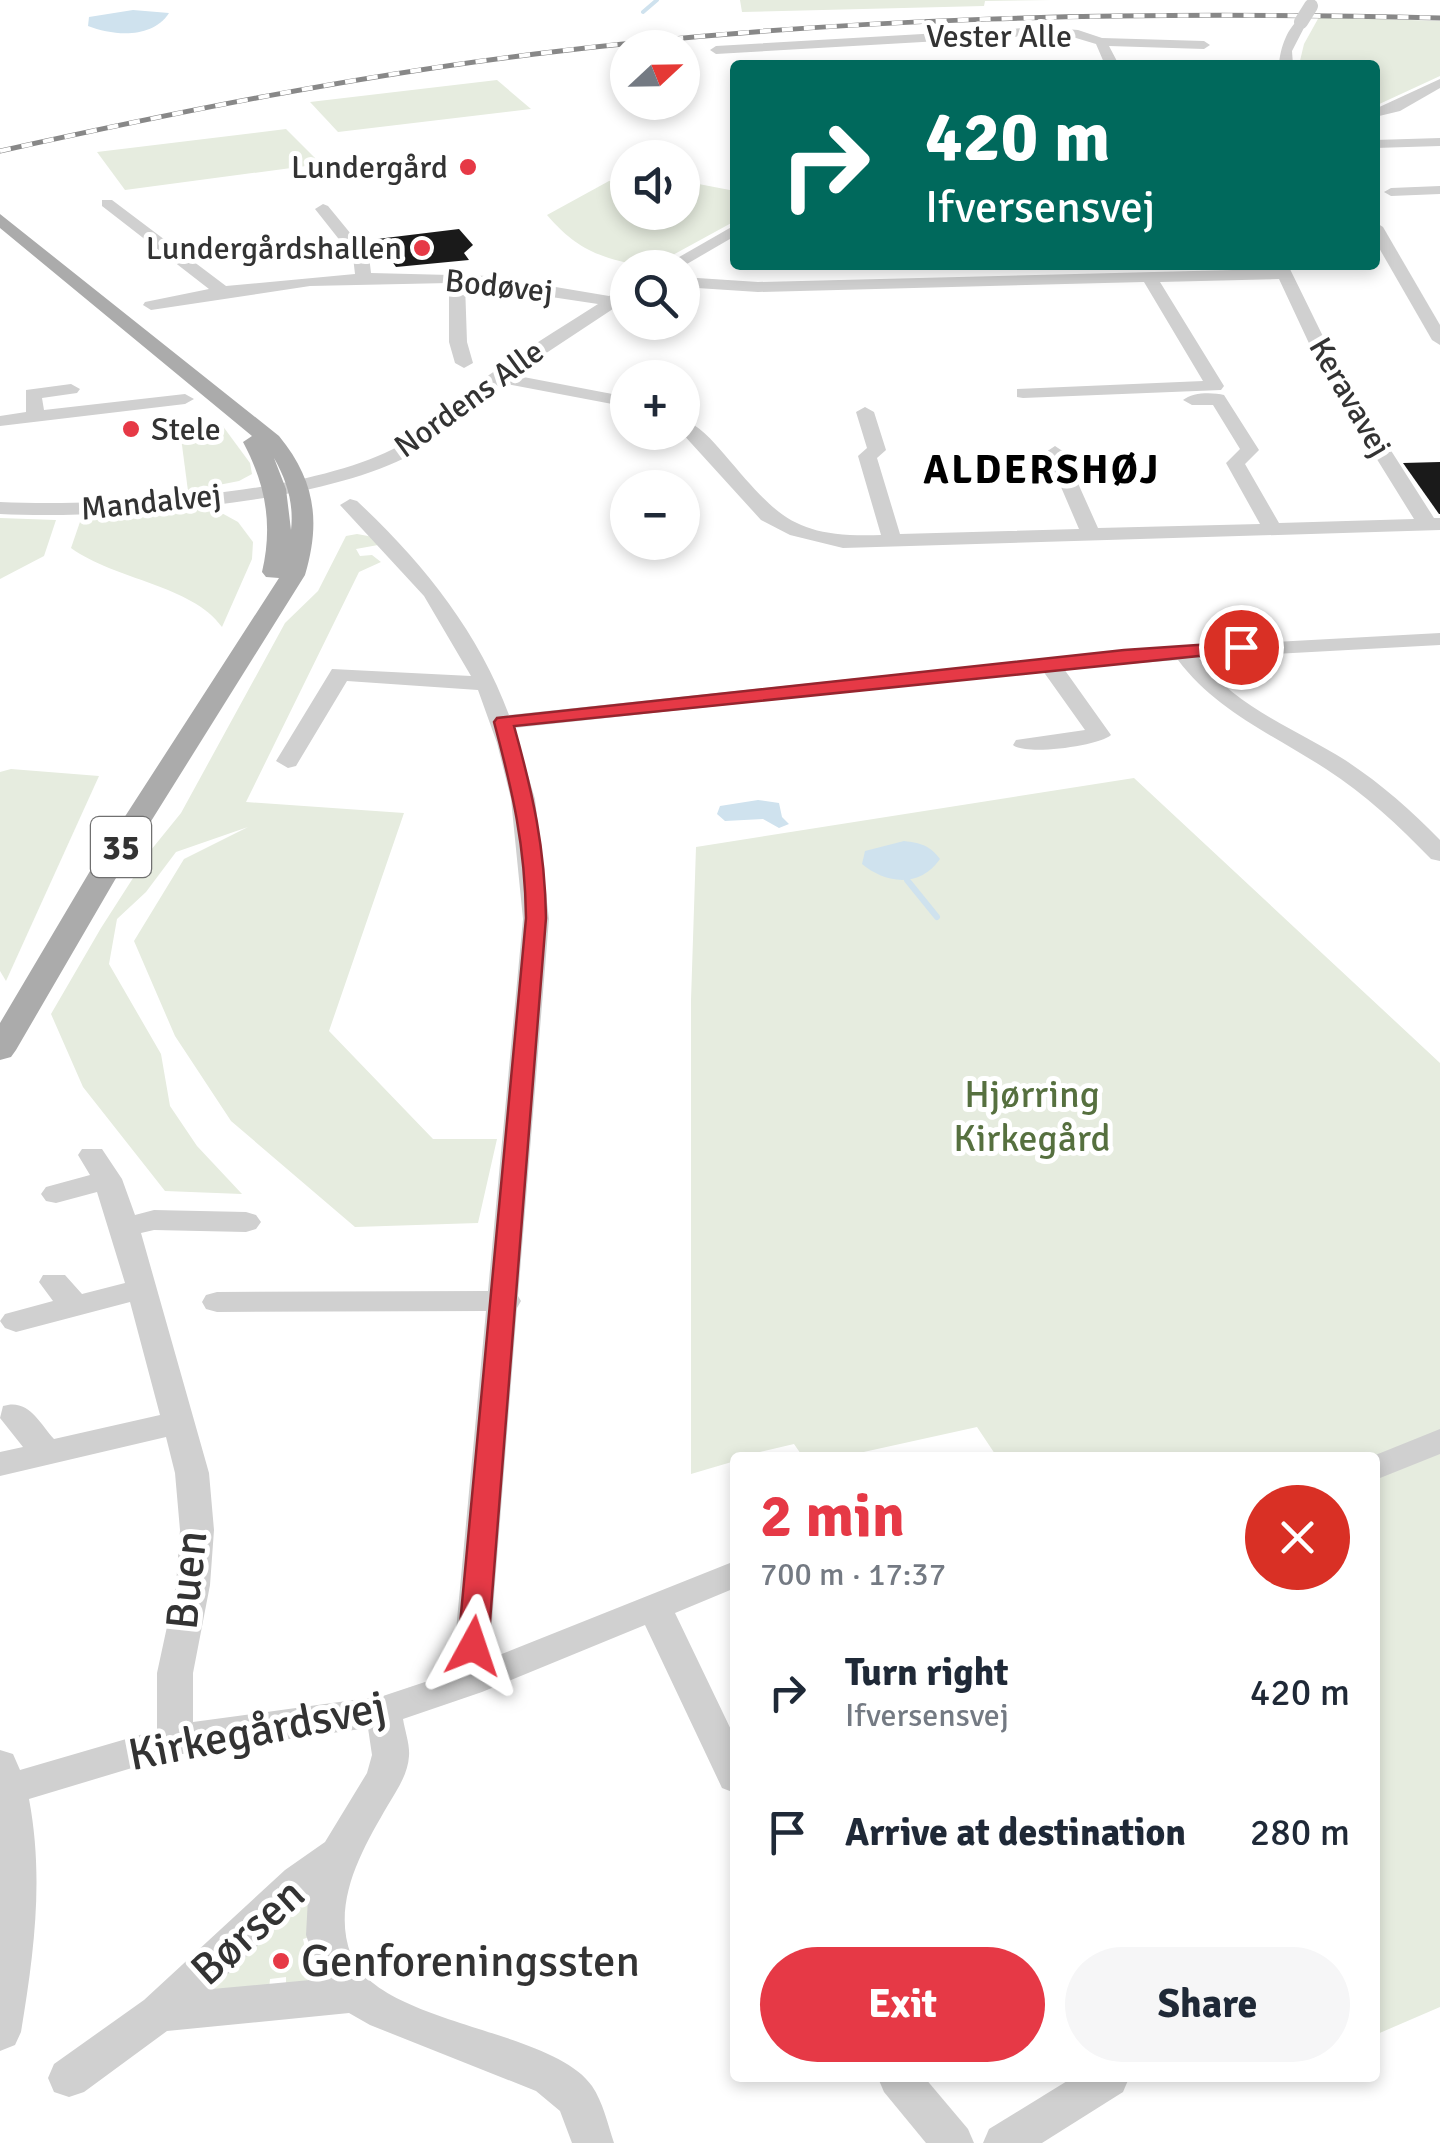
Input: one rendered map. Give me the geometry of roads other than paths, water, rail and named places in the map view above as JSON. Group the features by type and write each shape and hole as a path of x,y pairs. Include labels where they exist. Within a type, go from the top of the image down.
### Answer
{"main road":[{"path":"0,219 270,440 288,486"},
{"name":"35","path":"0,1050 108,866 294,575 304,532 288,486"}],"street":[{"path":"1286,60 1286,52 1313,3"},
{"name":"Vester Alle","path":"716,50 1042,31 1078,34 1100,42 1204,45"},
{"name":"Vester Alle","path":"1100,42 1109,60"},
{"path":"1380,112 1432,92 1440,83"},
{"path":"1380,144 1440,142"},
{"path":"1391,192 1440,190"},
{"path":"107,203 221,290"},
{"path":"323,210 361,256 363,279"},
{"path":"700,250 730,233"},
{"path":"1380,235 1438,333"},
{"path":"700,283 758,287 1052,272 1149,278 1208,270 1282,270"},
{"name":"Keravavej","path":"1282,270 1330,369 1434,524"},
{"path":"1022,392 1215,386 1149,278"},
{"name":"Bodøvej","path":"151,305 281,282 363,279 458,279 526,285 610,301"},
{"path":"458,279 458,342 464,363"},
{"name":"Nordens Alle","path":"288,486 335,478 393,456 498,377 610,301"},
{"path":"498,377 610,399"},
{"path":"36,416 32,394 71,390"},
{"path":"0,421 186,399"},
{"path":"1192,400 1218,399 1250,450 1235,463 1273,530"},
{"path":"865,412 877,450 867,456 893,543"},
{"path":"700,438 764,512 780,524 843,542 1434,524"},
{"path":"1056,452 1091,535"},
{"name":"Mandalvej","path":"0,508 95,509 288,486"},
{"path":"350,505 385,536 425,584 453,621 488,684 504,722 528,810 535,856 536,918 511,1178 506,1301 470,1682"},
{"path":"504,722 1183,652 1440,639"},
{"path":"1183,652 1194,670 1216,691 1340,767 1396,810 1440,854"},
{"path":"1024,744 1100,736 1049,664"},
{"path":"288,761 340,674 488,684"},
{"name":"Buen","path":"56,1194 100,1168 125,1228 192,1473 198,1530 193,1585 175,1673 175,1740"},
{"path":"125,1228 154,1220 246,1222"},
{"path":"16,1321 64,1294 142,1289"},
{"path":"216,1302 506,1301"},
{"path":"14,1414 47,1454"},
{"path":"0,1464 178,1422"},
{"path":"1380,1466 1440,1442"},
{"name":"Kirkegårdsvej","path":"3,1782 175,1740 382,1711 470,1682 730,1576"},
{"path":"653,1606 730,1767"},
{"name":"Børsen","path":"158,2012 353,1994 332,1963 326,1936 328,1898 339,1854 383,1785 391,1754 382,1711"},
{"path":"0,2032 18,1930 19,1869 3,1782"},
{"name":"Børsen","path":"69,2078 158,2012 299,1882 339,1854"},
{"path":"353,1994 385,2012 551,2076 577,2099 593,2143"},
{"path":"902,2082 954,2143"},
{"path":"1004,2143 1102,2082"}],"water":[{"path":"133,10 169,13 153,27 132,33 88,26 89,17"},
{"path":"758,800 779,803 782,817 789,824 779,828 763,819 725,821 717,814 720,806"},
{"path":"904,841 924,846 940,859 923,875 902,880 882,876 862,864 865,851"}],"waterway":[{"path":"643,12 657,0"},
{"path":"907,880 937,917"}],"railway":[{"path":"0,151 333,84 648,41 987,19 1213,15 1440,18"}],"place":[{"name":"Lundergård","path":"468,167"},
{"name":"Lundergårdshallen","path":"422,248"},
{"name":"Stele","path":"131,429"},
{"name":"Genforeningssten","path":"281,1961"}],"district":[{"name":"ALDERSHØJ","path":"1042,470"}],"park label":[{"name":"Hjørring Kirkegård","path":"1032,1116"}]}
